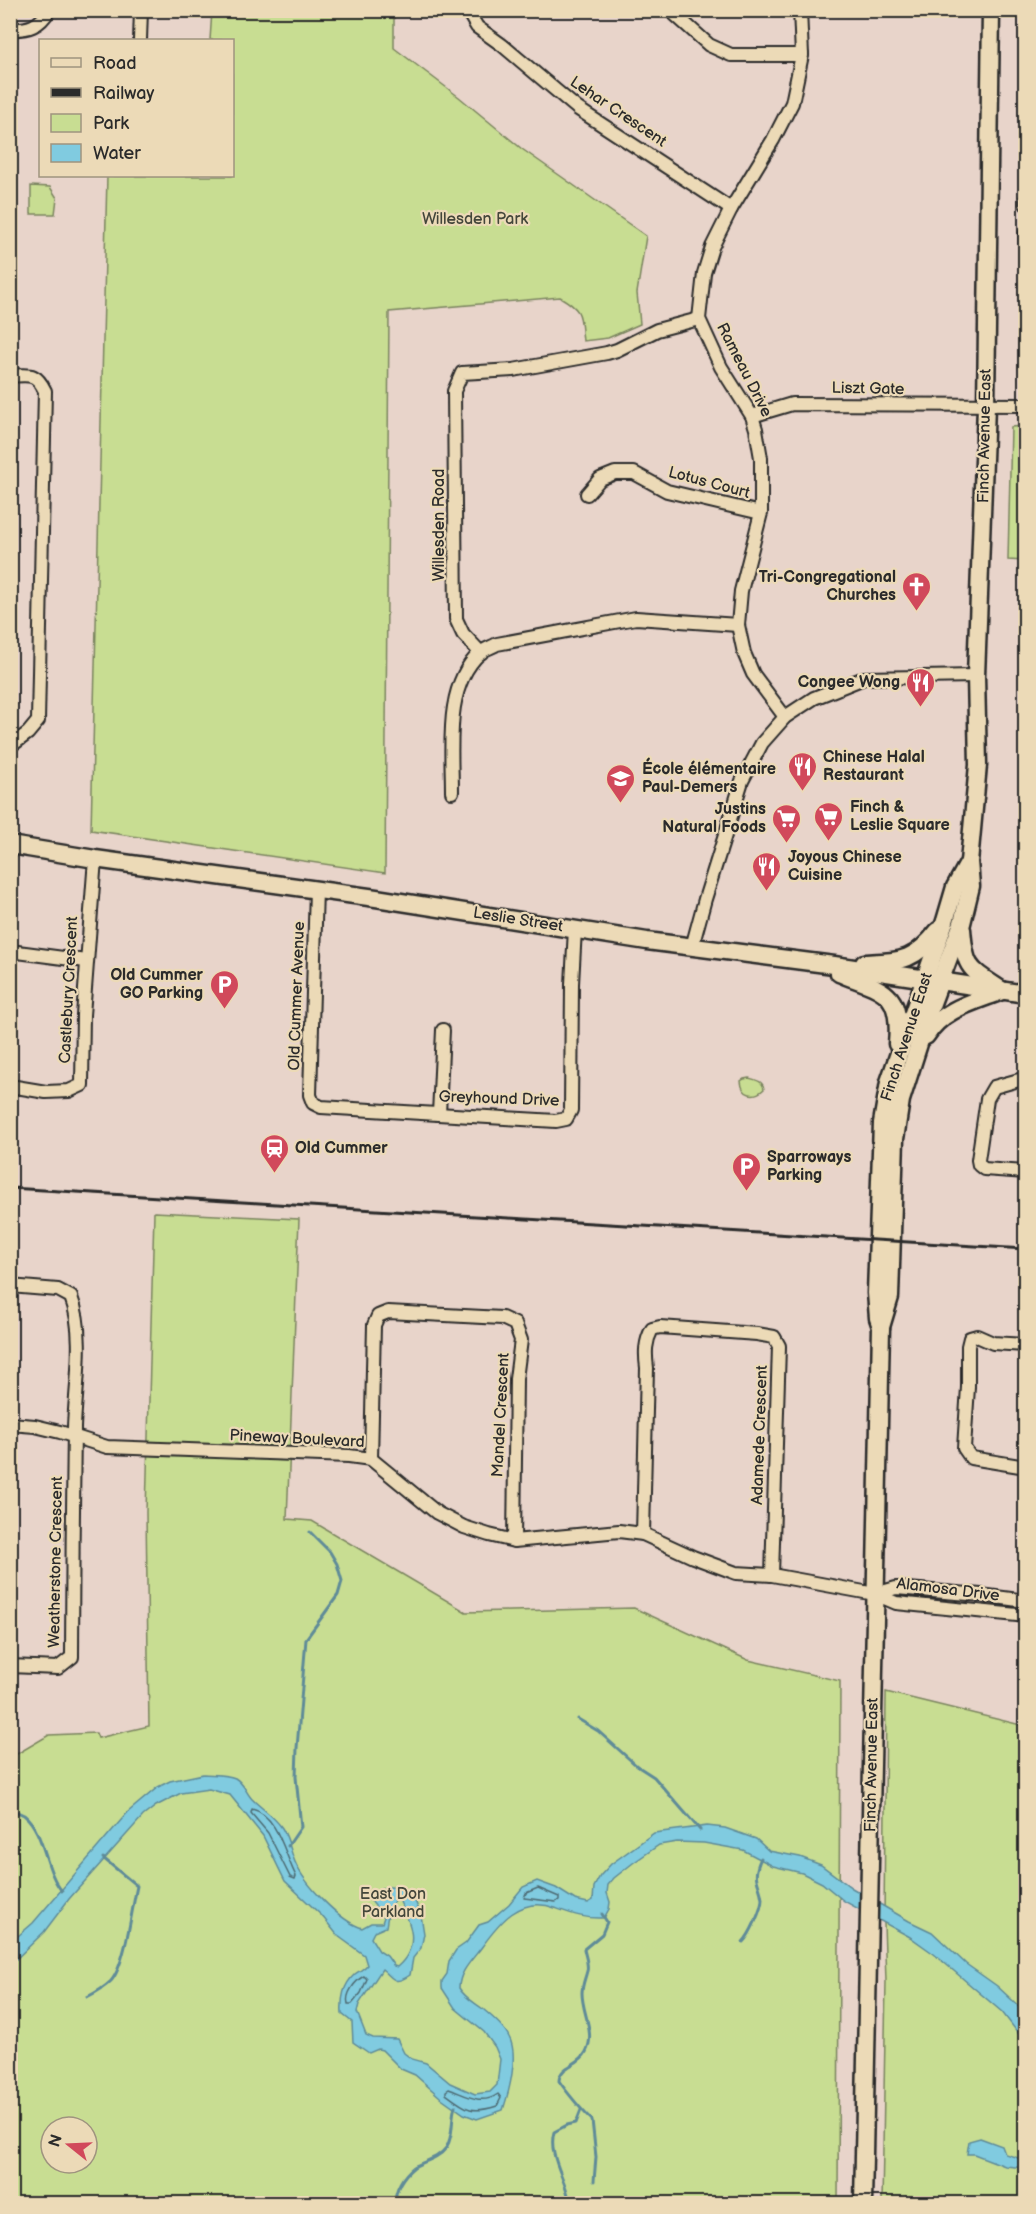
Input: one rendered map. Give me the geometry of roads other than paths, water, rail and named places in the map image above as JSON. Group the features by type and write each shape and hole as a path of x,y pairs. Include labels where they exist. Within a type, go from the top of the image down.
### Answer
{"main road":[{"name":"Finch Avenue East","path":"881,1327 876,1293 882,1123 889,1082 971,886 969,862 978,765 976,676 986,406 991,10"},
{"name":"Leslie Street","path":"10,845 692,947 1026,994"},
{"path":"834,966 892,961 914,956 954,922 970,968 1003,991"},
{"path":"813,963 881,989 888,994 898,1017 895,1064"},
{"name":"Finch Avenue East","path":"863,2204 881,1327 890,1297 895,1139 901,1100 932,980"},
{"path":"913,1059 929,1030 942,1016 1003,991"}],"street":[{"path":"10,29 25,30 40,23 49,10"},
{"path":"140,39 141,10"},
{"name":"Lehar Crescent","path":"466,10 477,27 578,109 731,209"},
{"path":"670,10 709,45 730,55 802,55"},
{"name":"Rameau Drive","path":"785,717 753,674 744,653 738,625 741,591 761,513 761,458 752,416 722,367 699,319 704,273 712,247 731,209 773,140 792,103 802,55 800,10"},
{"path":"1026,233 1026,260"},
{"name":"Willesden Road","path":"480,653 463,634 456,619 454,391 462,373 513,370 607,353 657,330 699,319"},
{"path":"10,376 31,375 40,380 45,391 38,721 16,742 10,741"},
{"name":"Liszt Gate","path":"752,416 792,404 1026,405"},
{"name":"Lotus Court","path":"587,494 600,479 615,473 634,473 667,491 761,513"},
{"path":"452,792 452,712 460,680 480,653 497,644 636,618 738,625"},
{"path":"692,947 742,781 762,743 785,717 814,698 864,678 976,676"},
{"name":"Castlebury Crescent","path":"10,1086 46,1092 69,1091 82,1085 86,961 94,859"},
{"name":"Old Cummer Avenue","path":"313,1103 310,1089 316,889"},
{"name":"Greyhound Drive","path":"313,1103 321,1107 556,1121 566,1119 571,1110 575,929"},
{"path":"10,951 86,961"},
{"path":"439,1114 444,1030"},
{"path":"1026,1081 1019,1080 994,1086 987,1099 978,1160 979,1165 984,1169 1026,1172"},
{"path":"10,1286 58,1290 71,1297 77,1311 78,1380 74,1438"},
{"name":"Mandel Crescent","path":"372,1459 374,1325 378,1316 388,1312 502,1318 515,1324 521,1340 516,1379 514,1541"},
{"name":"Adamede Crescent","path":"643,1534 647,1368 645,1351 647,1338 652,1329 660,1327 774,1337 779,1346 772,1575"},
{"path":"1026,1345 993,1343 977,1336 970,1338 964,1448 971,1458 1026,1467"},
{"name":"Pineway Boulevard","path":"10,1424 35,1426 107,1447 349,1456 372,1459 437,1513 464,1527 514,1541 618,1531 643,1534 693,1557 736,1573 772,1575 875,1594"},
{"name":"Weatherstone Crescent","path":"10,1666 58,1668 72,1657 74,1438"},
{"name":"Alamosa Drive","path":"875,1594 896,1588 1026,1601"},
{"name":"Alamosa Drive","path":"875,1594 896,1603 1026,1617"}],"water":[{"path":"203,1774 228,1776 238,1780 252,1799 282,1828 295,1862 306,1881 324,1901 353,1924 362,1928 371,1923 382,1923 384,1917 371,1901 374,1895 384,1888 395,1887 412,1894 421,1915 424,1934 421,1948 413,1958 410,1975 397,1981 382,1969 359,2004 357,2012 366,2035 373,2038 397,2039 404,2053 412,2059 426,2063 450,2083 475,2094 490,2092 497,2085 500,2059 495,2047 484,2032 455,2008 442,1988 449,1961 456,1950 466,1943 479,1925 488,1922 509,1904 523,1887 537,1881 556,1888 575,1900 588,1903 593,1900 594,1887 600,1876 611,1864 654,1833 707,1826 725,1828 756,1839 769,1851 800,1857 821,1865 852,1888 932,1932 966,1964 997,1986 1025,2012 1025,2042 1002,2012 934,1954 910,1937 844,1901 822,1883 802,1873 773,1866 743,1850 704,1843 677,1842 659,1845 614,1878 608,1885 607,1893 610,1902 604,1918 579,1916 543,1905 521,1908 495,1929 467,1967 461,1977 459,1988 504,2029 512,2045 513,2053 510,2084 503,2110 477,2119 464,2114 415,2075 401,2069 382,2050 378,2049 369,2053 353,2042 352,2022 342,2014 343,1997 345,1987 351,1978 367,1965 364,1955 338,1936 322,1916 285,1881 263,1836 230,1795 209,1789 181,1793 156,1806 143,1816 69,1899 44,1932 11,1964 11,1942 33,1923 128,1812 158,1787 170,1781","holes":["395,1900 399,1900 412,1934 409,1951 397,1967 379,1951 371,1938 374,1932 386,1927 389,1908"]},
{"path":"980,2138 1002,2146 1005,2154 1025,2160 1025,2168 1005,2166 974,2154 967,2154 969,2141"}],"waterway":[{"path":"288,1846 301,1827 296,1777 306,1639 338,1595 342,1581 337,1564 330,1552 310,1532"},
{"path":"578,1719 598,1731 637,1766 654,1777 700,1830"},
{"path":"10,1810 24,1815 31,1822 56,1883 62,1891"},
{"path":"87,1997 105,1986 116,1974 124,1950 137,1886 103,1858"},
{"path":"743,1942 755,1922 762,1899 756,1876 761,1858"},
{"path":"594,2181 596,2157 592,2120 559,2081 566,2068 583,2057 589,2045 589,2030 582,1993 587,1969 584,1949 602,1934 607,1922 602,1914"},
{"path":"396,2204 396,2193 407,2174 414,2167 435,2157 446,2148 449,2143 455,2106"},
{"path":"568,2195 554,2156 554,2132 576,2123 581,2110"}],"railway":[{"path":"10,1188 1026,1249"}],"place":[{"name":"Tri-Congregational Churches","path":"917,612"},
{"name":"Congee Wong","path":"921,708"},
{"name":"Chinese Halal Restaurant","path":"802,792"},
{"name":"École élémentaire Paul-Demers","path":"621,804"},
{"name":"Finch & Leslie Square","path":"829,842"},
{"name":"Justins Natural Foods","path":"787,844"},
{"name":"Joyous Chinese Cuisine","path":"767,892"},
{"name":"Old Cummer GO Parking","path":"224,1010"},
{"name":"Old Cummer","path":"274,1174"},
{"name":"Sparroways Parking","path":"746,1192"}],"park label":[{"name":"Willesden Park","path":"475,219"},
{"name":"East Don Parkland","path":"393,1903"}]}
